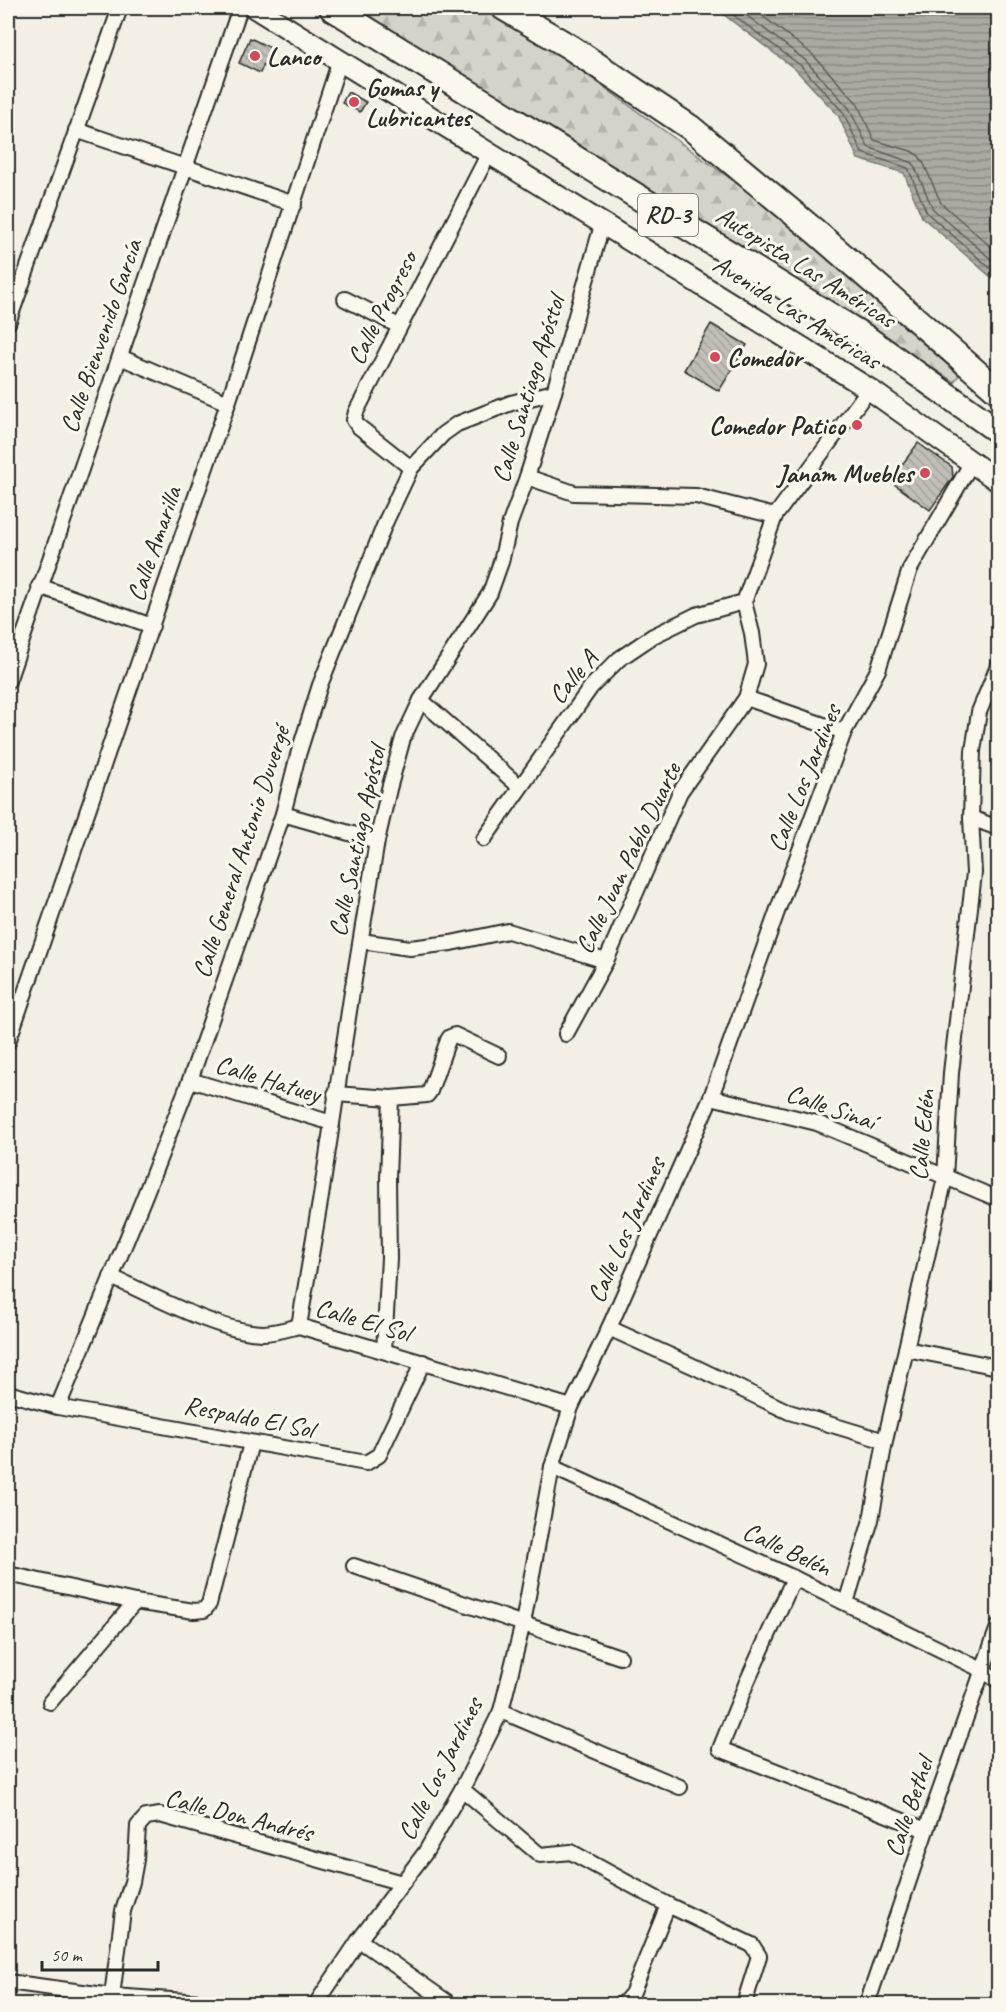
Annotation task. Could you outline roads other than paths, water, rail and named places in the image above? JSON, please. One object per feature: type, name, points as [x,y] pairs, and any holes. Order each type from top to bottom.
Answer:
[{"type":"highway","name":"Autopista Las Américas","points":[[332,8],[865,337],[999,431]]},
{"type":"highway","name":"Autopista Las Américas","points":[[504,8],[570,46],[692,128],[999,391]]},
{"type":"main road","name":"Avenida Las Américas","points":[[255,8],[869,389],[999,482]]},
{"type":"street","points":[[8,323],[120,8]]},
{"type":"street","name":"Calle Bienvenido García","points":[[8,681],[240,8]]},
{"type":"street","name":"Calle Amarilla","points":[[8,1042],[228,403],[340,60]]},
{"type":"street","points":[[76,130],[294,204]]},
{"type":"street","name":"Calle Progreso","points":[[411,468],[358,426],[354,420],[399,326],[489,153]]},
{"type":"street","name":"Calle Santiago Apóstol","points":[[299,1326],[377,841],[403,738],[421,700],[490,594],[501,562],[510,523],[554,392],[603,222]]},
{"type":"street","points":[[345,299],[399,326]]},
{"type":"street","points":[[120,357],[228,403]]},
{"type":"street","points":[[744,602],[775,516],[869,389]]},
{"type":"street","name":"Calle General Antonio Duvergé","points":[[58,1407],[154,1174],[190,1080],[283,814],[320,685],[386,521],[411,468],[443,434],[457,424],[511,403],[554,392]]},
{"type":"street","name":"Calle Los Jardines","points":[[316,2004],[359,1940],[425,1853],[462,1789],[501,1712],[523,1623],[552,1467],[572,1407],[711,1097],[844,732],[879,670],[910,569],[972,462]]},
{"type":"street","points":[[527,477],[574,494],[696,496],[775,516]]},
{"type":"street","points":[[39,586],[152,626]]},
{"type":"street","name":"Calle Juan Pablo Duarte","points":[[566,1034],[606,962],[680,792],[746,698],[756,664],[752,633],[744,602]]},
{"type":"street","name":"Calle A","points":[[484,839],[591,687],[620,660],[652,636],[696,615],[744,602]]},
{"type":"street","name":"Calle Edén","points":[[846,1603],[871,1520],[885,1441],[945,1178],[951,1073],[974,873],[971,818],[973,751],[979,712],[999,666]]},
{"type":"street","points":[[746,698],[844,732]]},
{"type":"street","points":[[421,700],[520,787]]},
{"type":"street","points":[[283,814],[377,841]]},
{"type":"street","points":[[971,818],[999,828]]},
{"type":"street","points":[[360,941],[410,948],[451,943],[508,930],[606,962]]},
{"type":"street","points":[[335,1094],[391,1098],[427,1095],[450,1036],[455,1035],[499,1056]]},
{"type":"street","name":"Calle Hatuey","points":[[190,1080],[332,1123]]},
{"type":"street","name":"Calle Sinaí","points":[[711,1097],[817,1123],[999,1199]]},
{"type":"street","points":[[384,1351],[389,1258],[388,1178],[391,1098]]},
{"type":"street","name":"Calle El Sol","points":[[111,1277],[214,1322],[263,1333],[299,1326],[572,1407]]},
{"type":"street","points":[[609,1328],[695,1366],[789,1412],[885,1441]]},
{"type":"street","points":[[906,1349],[999,1367]]},
{"type":"street","name":"Respaldo El Sol","points":[[8,1393],[58,1407],[366,1463],[379,1455],[423,1362]]},
{"type":"street","points":[[8,1574],[135,1602],[194,1611],[204,1610],[209,1604],[251,1443]]},
{"type":"street","name":"Calle Belén","points":[[552,1467],[795,1578],[984,1671],[999,1681]]},
{"type":"street","points":[[354,1566],[620,1657]]},
{"type":"street","points":[[795,1578],[746,1684],[720,1749],[926,1830]]},
{"type":"street","points":[[50,1702],[135,1602]]},
{"type":"street","name":"Calle Bethel","points":[[867,2004],[926,1830],[999,1627]]},
{"type":"street","points":[[501,1712],[680,1787]]},
{"type":"street","points":[[462,1789],[540,1856],[571,1852],[668,1905],[752,1945],[759,1956],[744,2004]]},
{"type":"street","name":"Calle Don Andrés","points":[[110,2000],[123,1911],[136,1860],[138,1826],[146,1817],[160,1815],[402,1883]]},
{"type":"street","points":[[623,2004],[632,1994],[668,1905]]},
{"type":"street","points":[[359,1940],[450,2004]]},
{"type":"street","points":[[8,1982],[110,2000],[206,2004]]},
{"type":"water","points":[[715,8],[998,8],[998,283],[922,217],[904,173],[858,159],[838,115],[795,69]]},
{"type":"place","name":"Lanco","points":[[255,56]]},
{"type":"place","name":"Gomas y Lubricantes","points":[[354,102]]},
{"type":"place","name":"Comedor","points":[[715,357]]},
{"type":"place","name":"Comedor Patico","points":[[857,425]]},
{"type":"place","name":"Janam Muebles","points":[[925,473]]}]
